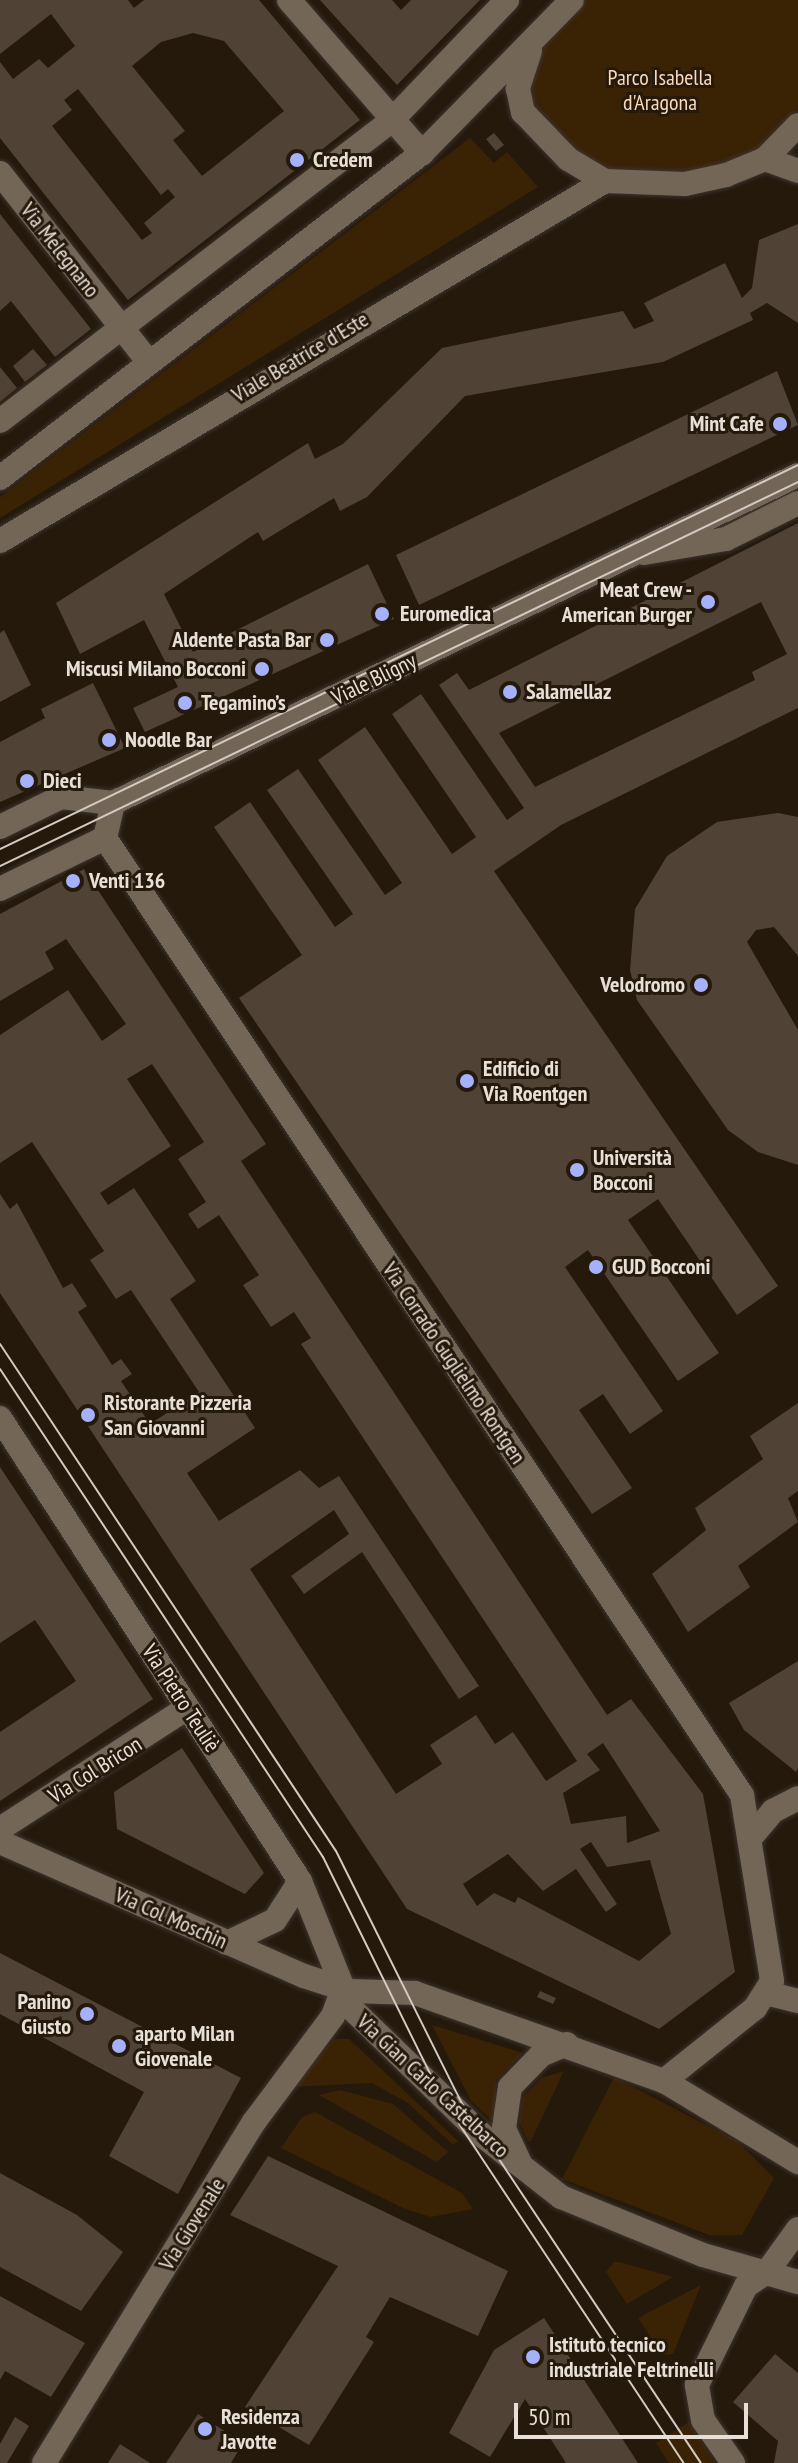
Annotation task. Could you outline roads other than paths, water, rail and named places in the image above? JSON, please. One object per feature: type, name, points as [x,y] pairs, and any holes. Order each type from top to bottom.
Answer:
[{"type":"street","points":[[289,0],[422,153]]},
{"type":"street","points":[[0,421],[393,119],[507,0]]},
{"type":"street","points":[[0,478],[422,153],[572,0]]},
{"type":"street","points":[[533,41],[518,89],[523,112],[568,159],[605,181],[685,184],[765,159],[798,125]]},
{"type":"street","points":[[765,159],[798,171]]},
{"type":"street","name":"Via Melegnano","points":[[0,173],[121,327]]},
{"type":"street","name":"Viale Beatrice d'Este","points":[[0,541],[605,181]]},
{"type":"street","points":[[121,327],[148,361]]},
{"type":"street","name":"Viale Bligny","points":[[113,803],[798,475]]},
{"type":"street","name":"Viale Bligny","points":[[634,555],[726,539],[798,503]]},
{"type":"street","points":[[0,827],[61,797],[113,803],[105,838],[0,889]]},
{"type":"street","name":"Via Corrado Guglielmo Rontgen","points":[[105,838],[742,1795],[764,1904],[772,1981],[766,1993]]},
{"type":"street","name":"Via Pietro Teuliè","points":[[0,1418],[300,1881],[343,1989]]},
{"type":"street","name":"Via Col Bricon","points":[[0,1829],[187,1708]]},
{"type":"street","points":[[752,1836],[773,1811],[798,1798]]},
{"type":"street","name":"Via Col Moschin","points":[[0,1842],[227,1943],[343,1989]]},
{"type":"street","points":[[227,1943],[275,1920],[300,1881]]},
{"type":"street","name":"Via Gian Carlo Castelbarco","points":[[343,1989],[415,1993],[567,2044],[664,2081],[798,2162]]},
{"type":"street","name":"Via Gian Carlo Castelbarco","points":[[343,1989],[379,2037],[523,2170],[603,2218],[798,2282]]},
{"type":"street","name":"Via Giovenale","points":[[44,2463],[254,2122],[333,2016],[343,1989]]},
{"type":"street","points":[[664,2081],[766,1993],[798,2001]]},
{"type":"street","points":[[523,2170],[504,2128],[510,2087],[541,2055],[567,2044]]},
{"type":"street","points":[[733,2463],[703,2420],[697,2385],[746,2286],[767,2272],[798,2229]]},
{"type":"tram line","points":[[0,849],[798,465]]},
{"type":"tram line","points":[[0,866],[798,482]]},
{"type":"tram line","points":[[0,1344],[336,1851],[461,2102],[701,2463]]},
{"type":"tram line","points":[[0,1369],[323,1857],[442,2098],[684,2463]]},
{"type":"place","name":"Credem","points":[[297,160]]},
{"type":"place","name":"Mint Cafe","points":[[780,424]]},
{"type":"place","name":"Meat Crew - American Burger","points":[[708,602]]},
{"type":"place","name":"Euromedica","points":[[382,614]]},
{"type":"place","name":"Aldente Pasta Bar","points":[[327,640]]},
{"type":"place","name":"Miscusi Milano Bocconi","points":[[262,669]]},
{"type":"place","name":"Salamellaz","points":[[510,692]]},
{"type":"place","name":"Tegamino’s","points":[[185,703]]},
{"type":"place","name":"Noodle Bar","points":[[109,740]]},
{"type":"place","name":"Dieci","points":[[27,781]]},
{"type":"place","name":"Venti 136","points":[[73,881]]},
{"type":"place","name":"Velodromo","points":[[701,985]]},
{"type":"place","name":"Edificio di Via Roentgen","points":[[467,1081]]},
{"type":"place","name":"Università Bocconi","points":[[577,1170]]},
{"type":"place","name":"GUD Bocconi","points":[[596,1267]]},
{"type":"place","name":"Ristorante Pizzeria San Giovanni","points":[[88,1415]]},
{"type":"place","name":"Panino Giusto","points":[[87,2014]]},
{"type":"place","name":"aparto Milan Giovenale","points":[[119,2046]]},
{"type":"place","name":"Istituto tecnico industriale Feltrinelli","points":[[533,2357]]},
{"type":"place","name":"Residenza Javotte","points":[[205,2429]]},
{"type":"park label","name":"Parco Isabella d'Aragona","points":[[660,90]]}]
